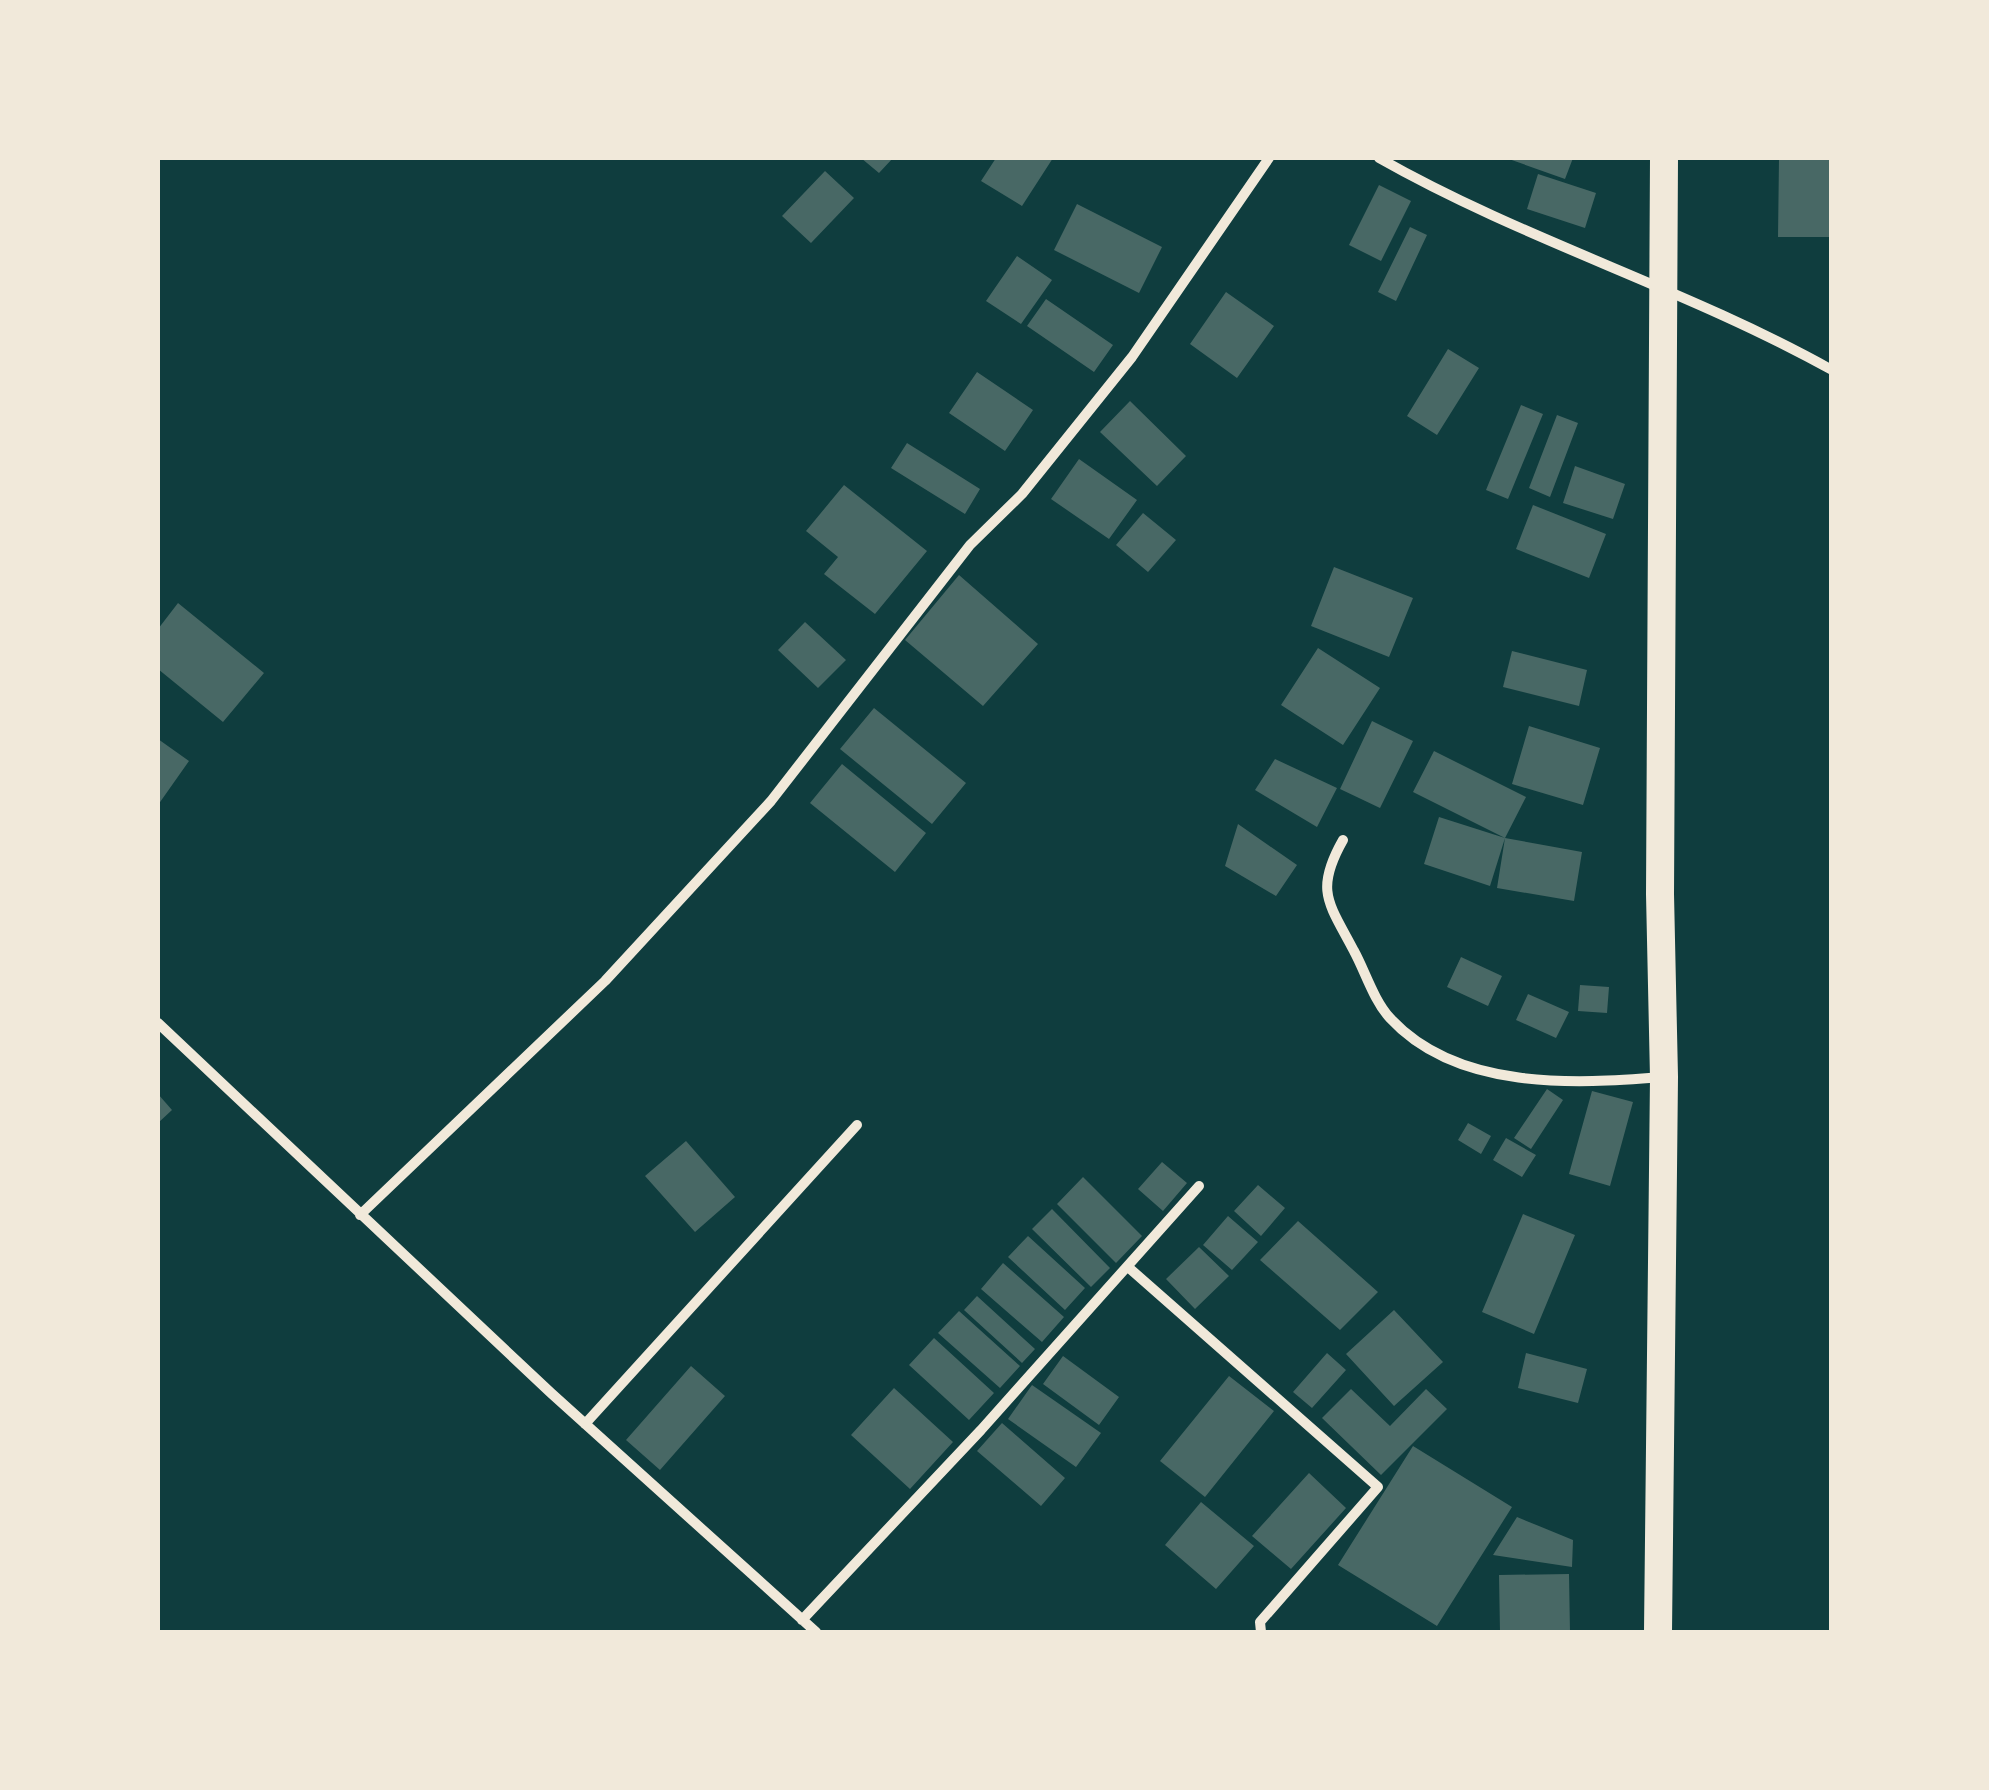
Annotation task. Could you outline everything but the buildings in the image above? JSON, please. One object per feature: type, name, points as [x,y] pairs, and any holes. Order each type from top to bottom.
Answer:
[{"type":"highway","points":[[1658,1632],[1664,1077],[1660,894],[1664,158]]},
{"type":"street","points":[[360,1215],[605,981],[771,801],[970,545],[1022,494],[1132,358],[1269,158]]},
{"type":"street","points":[[1379,158],[1536,237],[1664,285],[1832,370]]},
{"type":"street","points":[[1343,840],[1328,866],[1324,894],[1389,1017],[1438,1053],[1523,1081],[1571,1085],[1664,1077]]},
{"type":"street","points":[[158,1023],[584,1424],[816,1632]]},
{"type":"street","points":[[584,1424],[857,1125]]},
{"type":"street","points":[[802,1620],[1199,1186]]},
{"type":"street","points":[[1128,1267],[1378,1488],[1260,1622],[1261,1632]]}]
